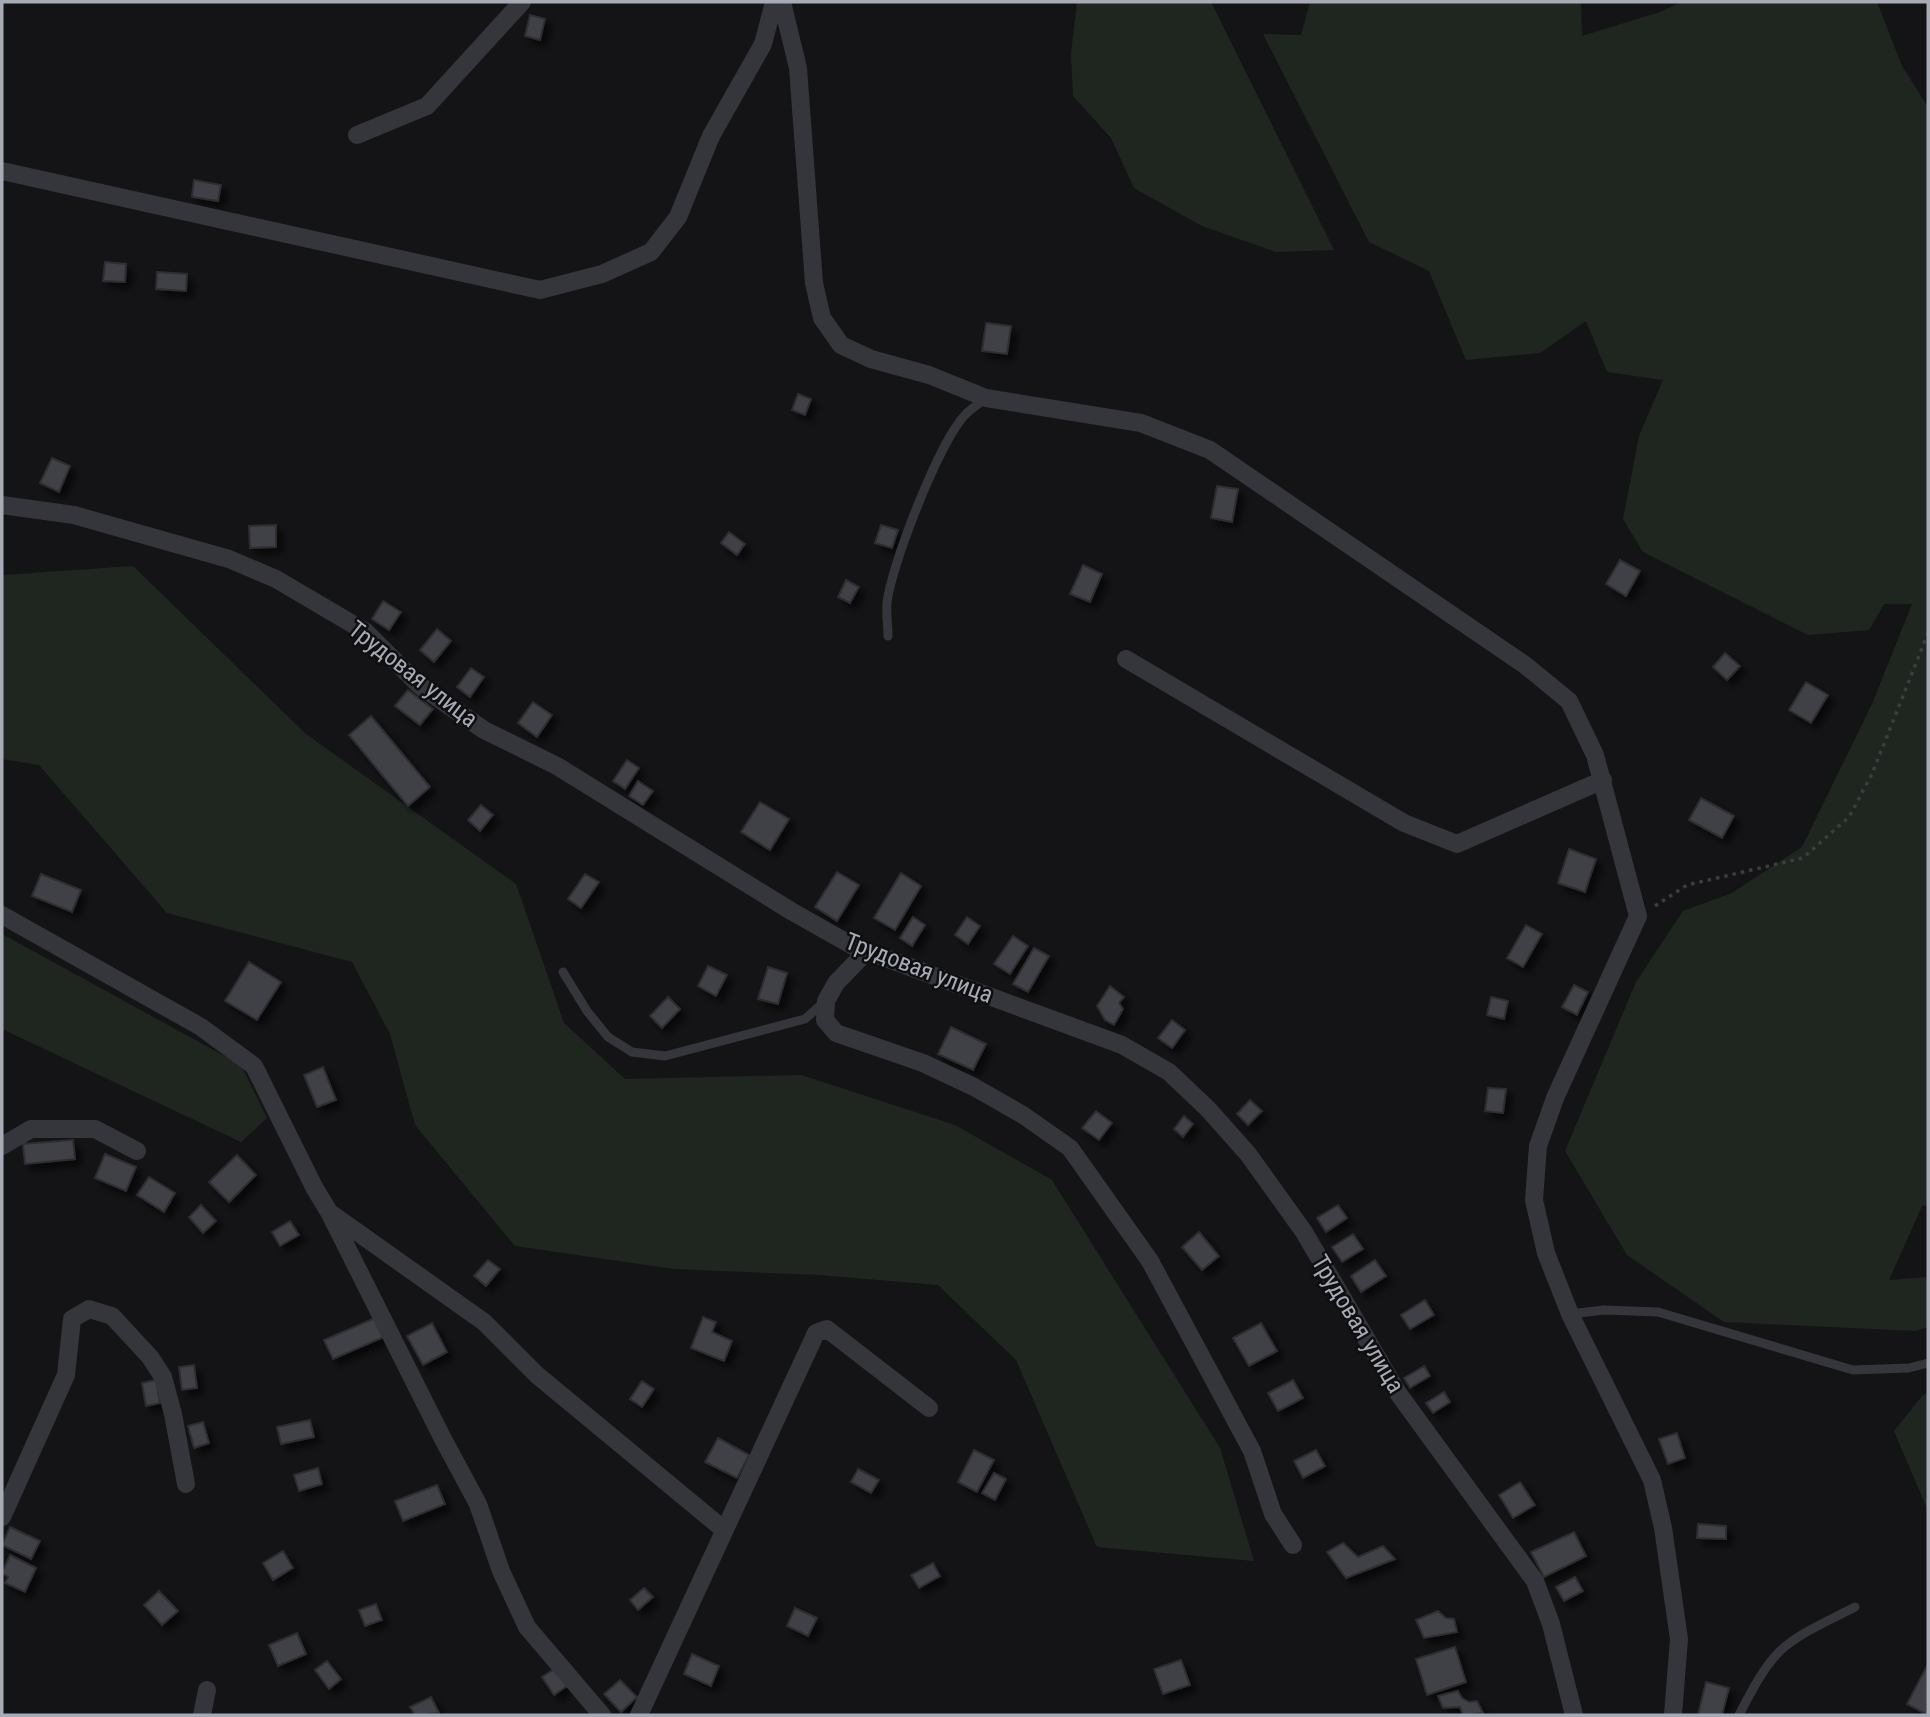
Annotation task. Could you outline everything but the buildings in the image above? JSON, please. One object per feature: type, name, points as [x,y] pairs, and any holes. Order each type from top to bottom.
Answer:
[{"type":"street","points":[[357,135],[427,106],[522,2]]},
{"type":"street","points":[[2,171],[540,290],[602,274],[651,252],[678,217],[711,136],[763,44],[774,2]]},
{"type":"street","points":[[782,2],[799,68],[814,283],[822,318],[841,345],[871,359],[929,375],[986,398],[1141,423],[1210,450],[1525,665],[1569,701],[1595,755],[1638,916],[1555,1098],[1538,1146],[1534,1200],[1546,1253],[1570,1314],[1651,1480],[1663,1528],[1679,1639],[1673,1715]]},
{"type":"street","name":"Трудовая улица","points":[[2,505],[74,515],[229,559],[276,579],[366,632],[419,685],[484,730],[557,766],[791,911],[853,946],[1122,1045],[1169,1072],[1208,1109],[1248,1154],[1304,1232],[1398,1393],[1535,1581],[1551,1624],[1574,1715]]},
{"type":"street","points":[[1126,659],[1404,823],[1457,844],[1603,780]]},
{"type":"street","points":[[2,915],[201,1027],[254,1066],[478,1504],[501,1571],[527,1627],[602,1715]]},
{"type":"street","points":[[867,951],[836,983],[826,1001],[825,1020],[836,1033],[923,1063],[974,1087],[1023,1115],[1070,1148],[1150,1261],[1252,1451],[1273,1514],[1293,1545]]},
{"type":"street","points":[[2,1146],[31,1129],[95,1129],[137,1151]]},
{"type":"street","points":[[329,1212],[484,1322],[537,1375],[723,1529]]},
{"type":"street","points":[[2,1517],[66,1375],[72,1319],[89,1309],[112,1316],[150,1357],[163,1377],[186,1485]]},
{"type":"street","points":[[639,1715],[816,1333],[827,1329],[929,1408]]},
{"type":"street","points":[[202,1715],[207,1690]]},
{"type":"lane","points":[[888,636],[887,604],[895,567],[927,488],[945,445],[964,415],[986,398]]},
{"type":"lane","points":[[563,972],[587,1011],[608,1037],[632,1052],[665,1056],[805,1019],[826,1001]]},
{"type":"lane","points":[[1570,1314],[1604,1310],[1658,1312],[1853,1370],[1909,1368],[1928,1363]]},
{"type":"lane","points":[[1738,1715],[1753,1688],[1781,1651],[1855,1607]]},
{"type":"path","points":[[1638,916],[1687,885],[1803,858],[1849,817],[1872,774],[1928,633]]},
{"type":"shaded area","points":[[1077,2],[1211,2],[1334,250],[1276,252],[1202,226],[1134,188],[1111,138],[1073,96],[1071,53]]},
{"type":"shaded area","points":[[1310,2],[1581,2],[1582,36],[1660,12],[1681,2],[1877,2],[1902,66],[1928,107],[1928,1205],[1922,1206],[1889,1280],[1928,1277],[1928,1327],[1915,1331],[1724,1322],[1627,1255],[1565,1151],[1636,982],[1683,911],[1732,893],[1802,847],[1872,704],[1912,604],[1884,604],[1869,630],[1808,635],[1643,552],[1623,519],[1639,436],[1663,380],[1607,372],[1586,321],[1540,353],[1466,360],[1429,271],[1369,242],[1263,34],[1301,35]]},
{"type":"shaded area","points":[[133,566],[306,734],[516,884],[564,1023],[625,1079],[801,1075],[955,1125],[1052,1180],[1220,1448],[1254,1561],[1097,1547],[1016,1360],[938,1285],[819,1275],[674,1269],[515,1246],[415,1125],[390,1034],[352,962],[167,913],[39,765],[2,759],[2,575]]},
{"type":"shaded area","points":[[2,934],[241,1065],[267,1118],[241,1142],[2,1029]]},
{"type":"shaded area","points":[[1928,1393],[1928,1511],[1894,1431],[1922,1396]]}]
